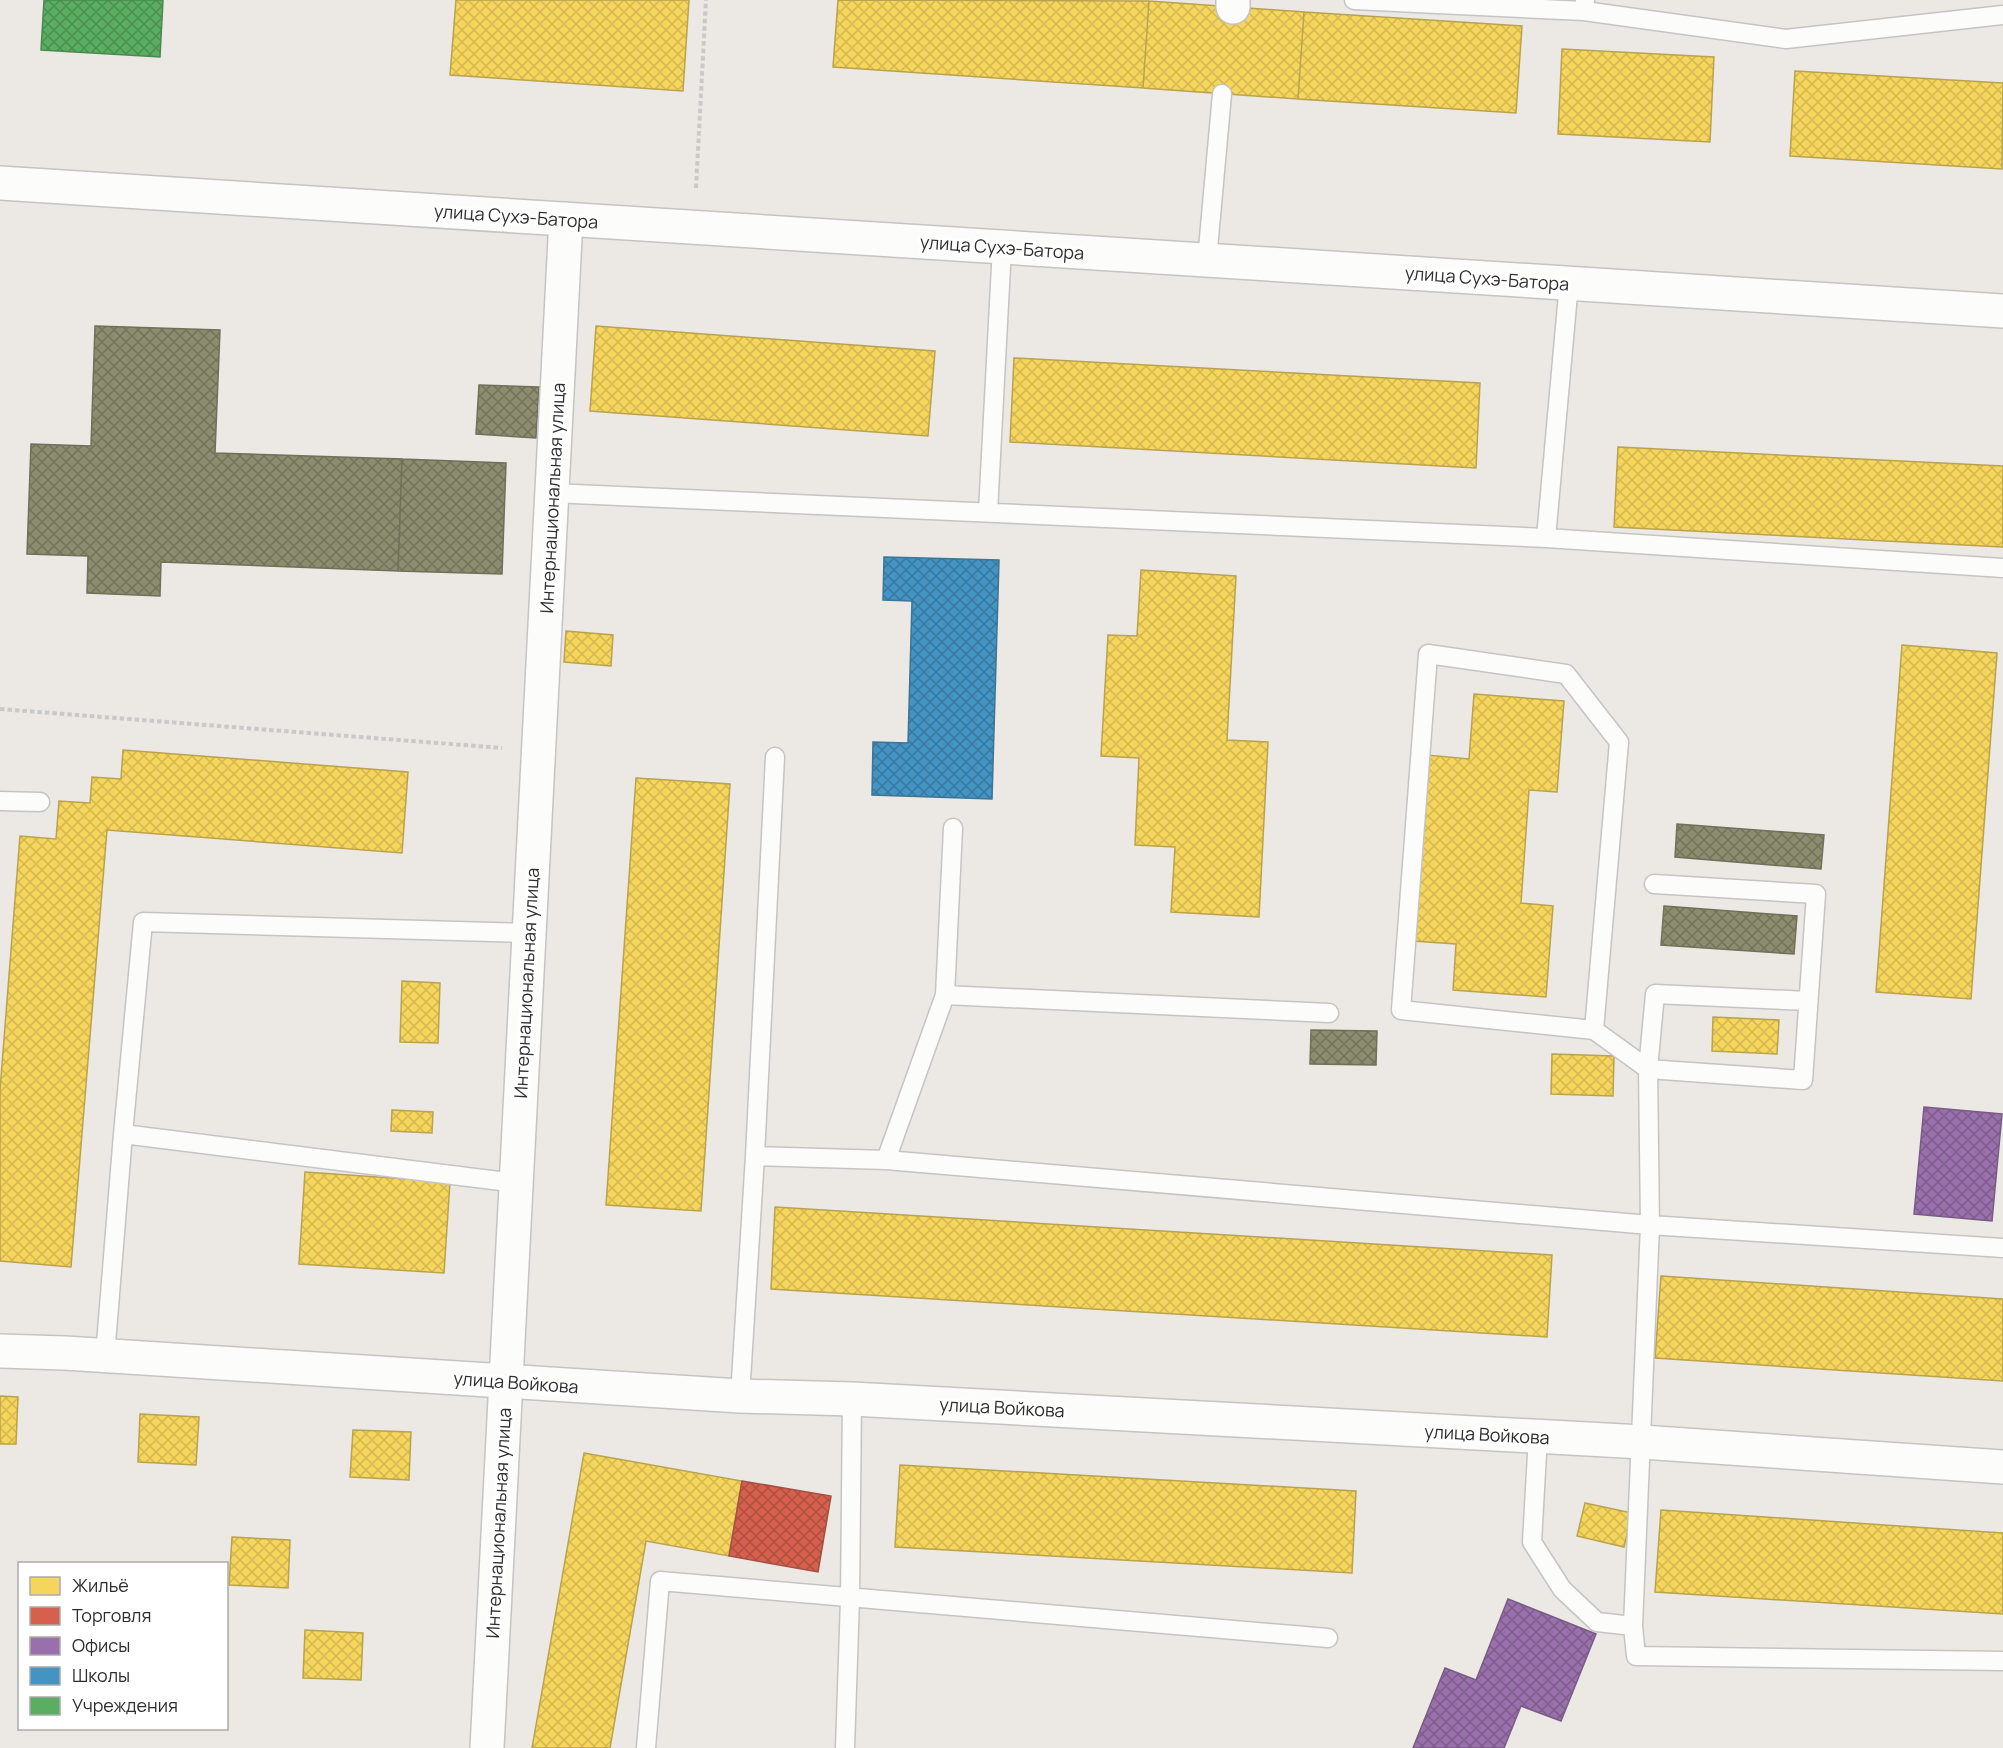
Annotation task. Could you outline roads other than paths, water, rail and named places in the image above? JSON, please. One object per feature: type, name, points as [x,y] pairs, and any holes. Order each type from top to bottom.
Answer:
[{"type":"street","name":"улица Сухэ-Батора","points":[[0,183],[2003,311]]},
{"type":"street","name":"Интернациональная улица","points":[[487,1748],[566,219]]},
{"type":"street","name":"улица Войкова","points":[[0,1352],[105,1356],[740,1396],[852,1399],[1538,1436],[2003,1467]]},
{"type":"lane","points":[[1354,0],[1585,6],[1786,39],[2003,15]]},
{"type":"lane","points":[[1207,260],[1222,94]]},
{"type":"lane","points":[[988,512],[1002,247]]},
{"type":"lane","points":[[1546,538],[1569,283]]},
{"type":"lane","points":[[552,493],[1546,538],[2003,568]]},
{"type":"lane","points":[[1594,1030],[1619,742],[1566,674],[1428,654],[1401,1010],[1594,1030],[1648,1069],[1803,1080],[1816,894],[1654,884]]},
{"type":"lane","points":[[740,1396],[755,1156],[775,757]]},
{"type":"lane","points":[[0,801],[40,802]]},
{"type":"lane","points":[[886,1160],[945,995],[952,828]]},
{"type":"lane","points":[[105,1356],[143,922],[529,933]]},
{"type":"lane","points":[[1808,1001],[1655,994],[1648,1069],[1650,1226],[1634,1626],[1636,1656],[2003,1661]]},
{"type":"lane","points":[[945,995],[1329,1013]]},
{"type":"lane","points":[[123,1134],[516,1183]]},
{"type":"lane","points":[[755,1156],[886,1160],[1650,1226],[2003,1248]]},
{"type":"lane","points":[[845,1748],[850,1599],[852,1399]]},
{"type":"lane","points":[[1538,1436],[1532,1542],[1562,1589],[1597,1622],[1634,1626]]},
{"type":"lane","points":[[646,1748],[660,1581],[1328,1638]]}]
